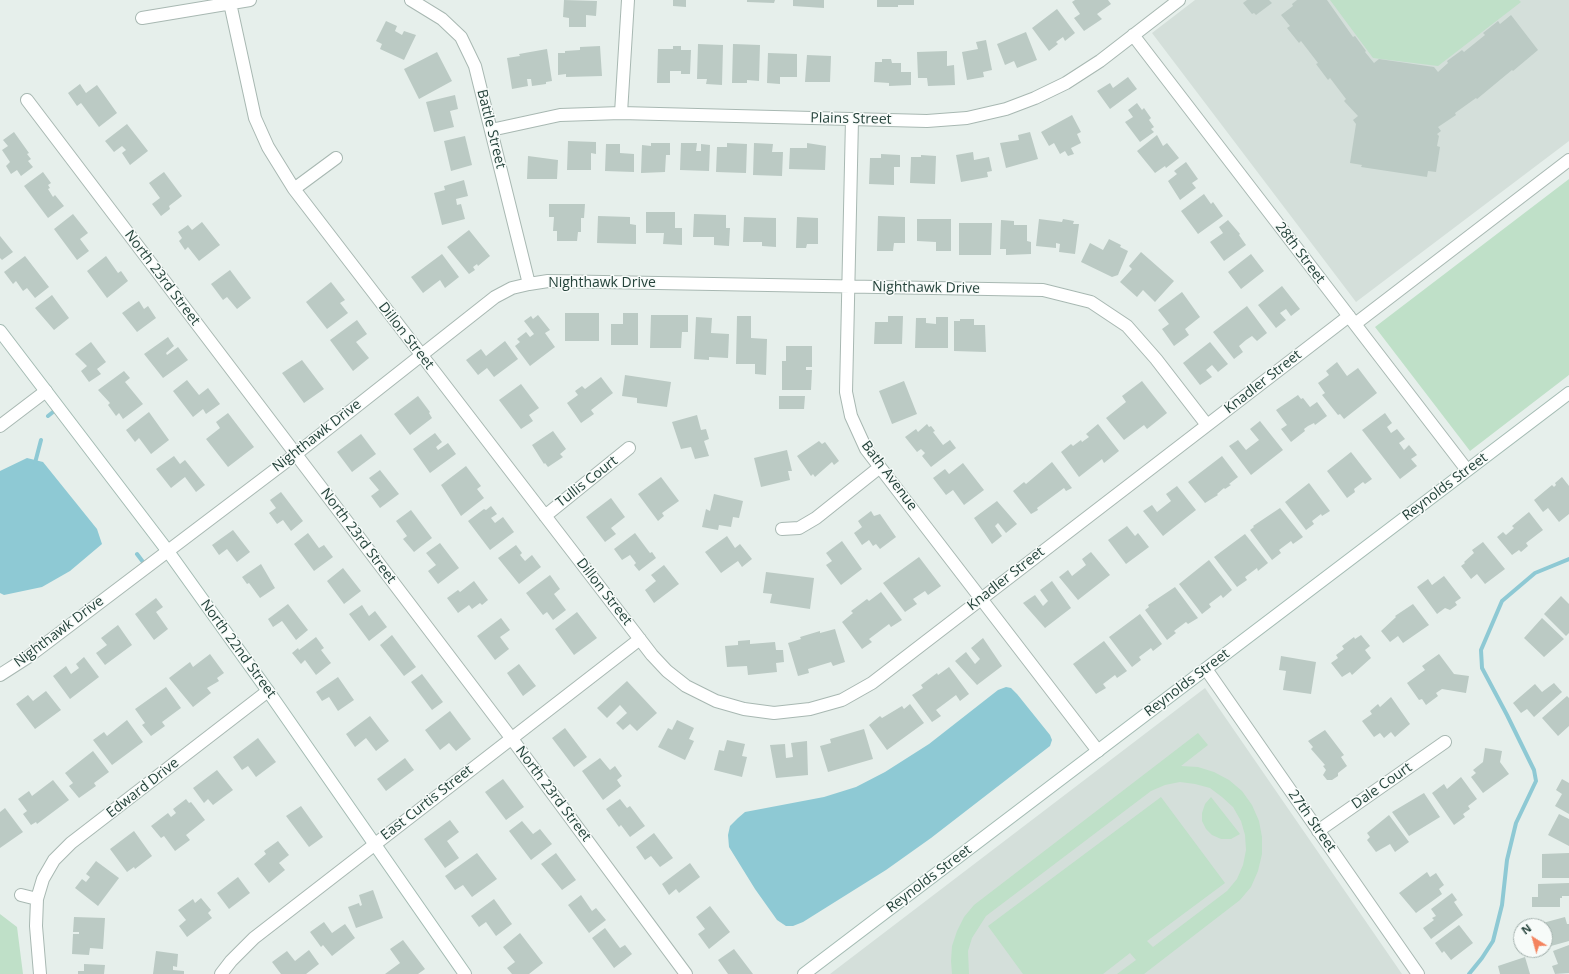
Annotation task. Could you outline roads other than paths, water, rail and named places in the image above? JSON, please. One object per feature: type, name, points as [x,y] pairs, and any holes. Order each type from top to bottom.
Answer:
[{"type":"street","points":[[142,18],[250,0]]},
{"type":"street","name":"Battle Street","points":[[411,0],[442,19],[461,38],[475,66],[529,284]]},
{"type":"street","points":[[622,114],[628,0]]},
{"type":"street","name":"Plains Street","points":[[491,130],[560,114],[927,121],[967,118],[1006,109],[1035,98],[1066,83],[1100,61],[1179,0]]},
{"type":"street","name":"Dillon Street","points":[[230,3],[255,118],[268,147],[294,189],[640,639]]},
{"type":"street","name":"28th Street","points":[[1133,35],[1467,470]]},
{"type":"street","name":"North 23rd Street","points":[[27,100],[512,738],[686,974]]},
{"type":"street","name":"Bath Avenue","points":[[852,119],[847,287],[846,392],[851,416],[859,436],[880,467],[1098,751]]},
{"type":"street","points":[[294,189],[336,158]]},
{"type":"street","name":"Knadler Street","points":[[640,639],[667,671],[686,686],[716,700],[744,709],[774,713],[810,709],[842,700],[872,683],[1207,425],[1569,160]]},
{"type":"street","name":"Nighthawk Drive","points":[[0,675],[28,657],[167,550],[296,454],[495,297],[512,288],[529,284],[548,281],[1043,290],[1091,302],[1127,326],[1156,359],[1207,425]]},
{"type":"street","name":"North 22nd Street","points":[[0,331],[167,550],[268,691],[465,974]]},
{"type":"street","points":[[0,426],[46,391]]},
{"type":"street","name":"Reynolds Street","points":[[804,974],[1569,393]]},
{"type":"street","name":"Tullis Court","points":[[545,516],[630,448]]},
{"type":"street","points":[[782,529],[799,528],[816,518],[880,467]]},
{"type":"street","name":"East Curtis Street","points":[[221,974],[231,961],[254,938],[640,639]]},
{"type":"street","name":"27th Street","points":[[1206,669],[1418,974]]},
{"type":"street","name":"Edward Drive","points":[[40,974],[36,926],[37,899],[43,879],[54,860],[71,843],[268,691]]},
{"type":"street","name":"Dale Court","points":[[1318,831],[1445,742]]},
{"type":"street","points":[[21,895],[37,899]]},
{"type":"water","points":[[27,458],[43,462],[97,529],[102,544],[70,571],[42,587],[4,595],[0,593],[0,471]]},
{"type":"water","points":[[1006,687],[1011,688],[1017,694],[1050,735],[1052,740],[1050,746],[931,838],[886,870],[803,922],[793,926],[786,926],[777,920],[755,889],[729,847],[728,835],[730,826],[745,812],[824,797],[856,787],[885,772],[929,744],[998,690]]},
{"type":"waterway","points":[[48,416],[58,408]]},
{"type":"waterway","points":[[35,463],[41,440]]},
{"type":"waterway","points":[[137,554],[146,566]]},
{"type":"waterway","points":[[1469,974],[1493,941],[1502,905],[1507,860],[1516,823],[1536,781],[1534,770],[1482,668],[1481,650],[1502,601],[1535,573],[1569,559]]}]
